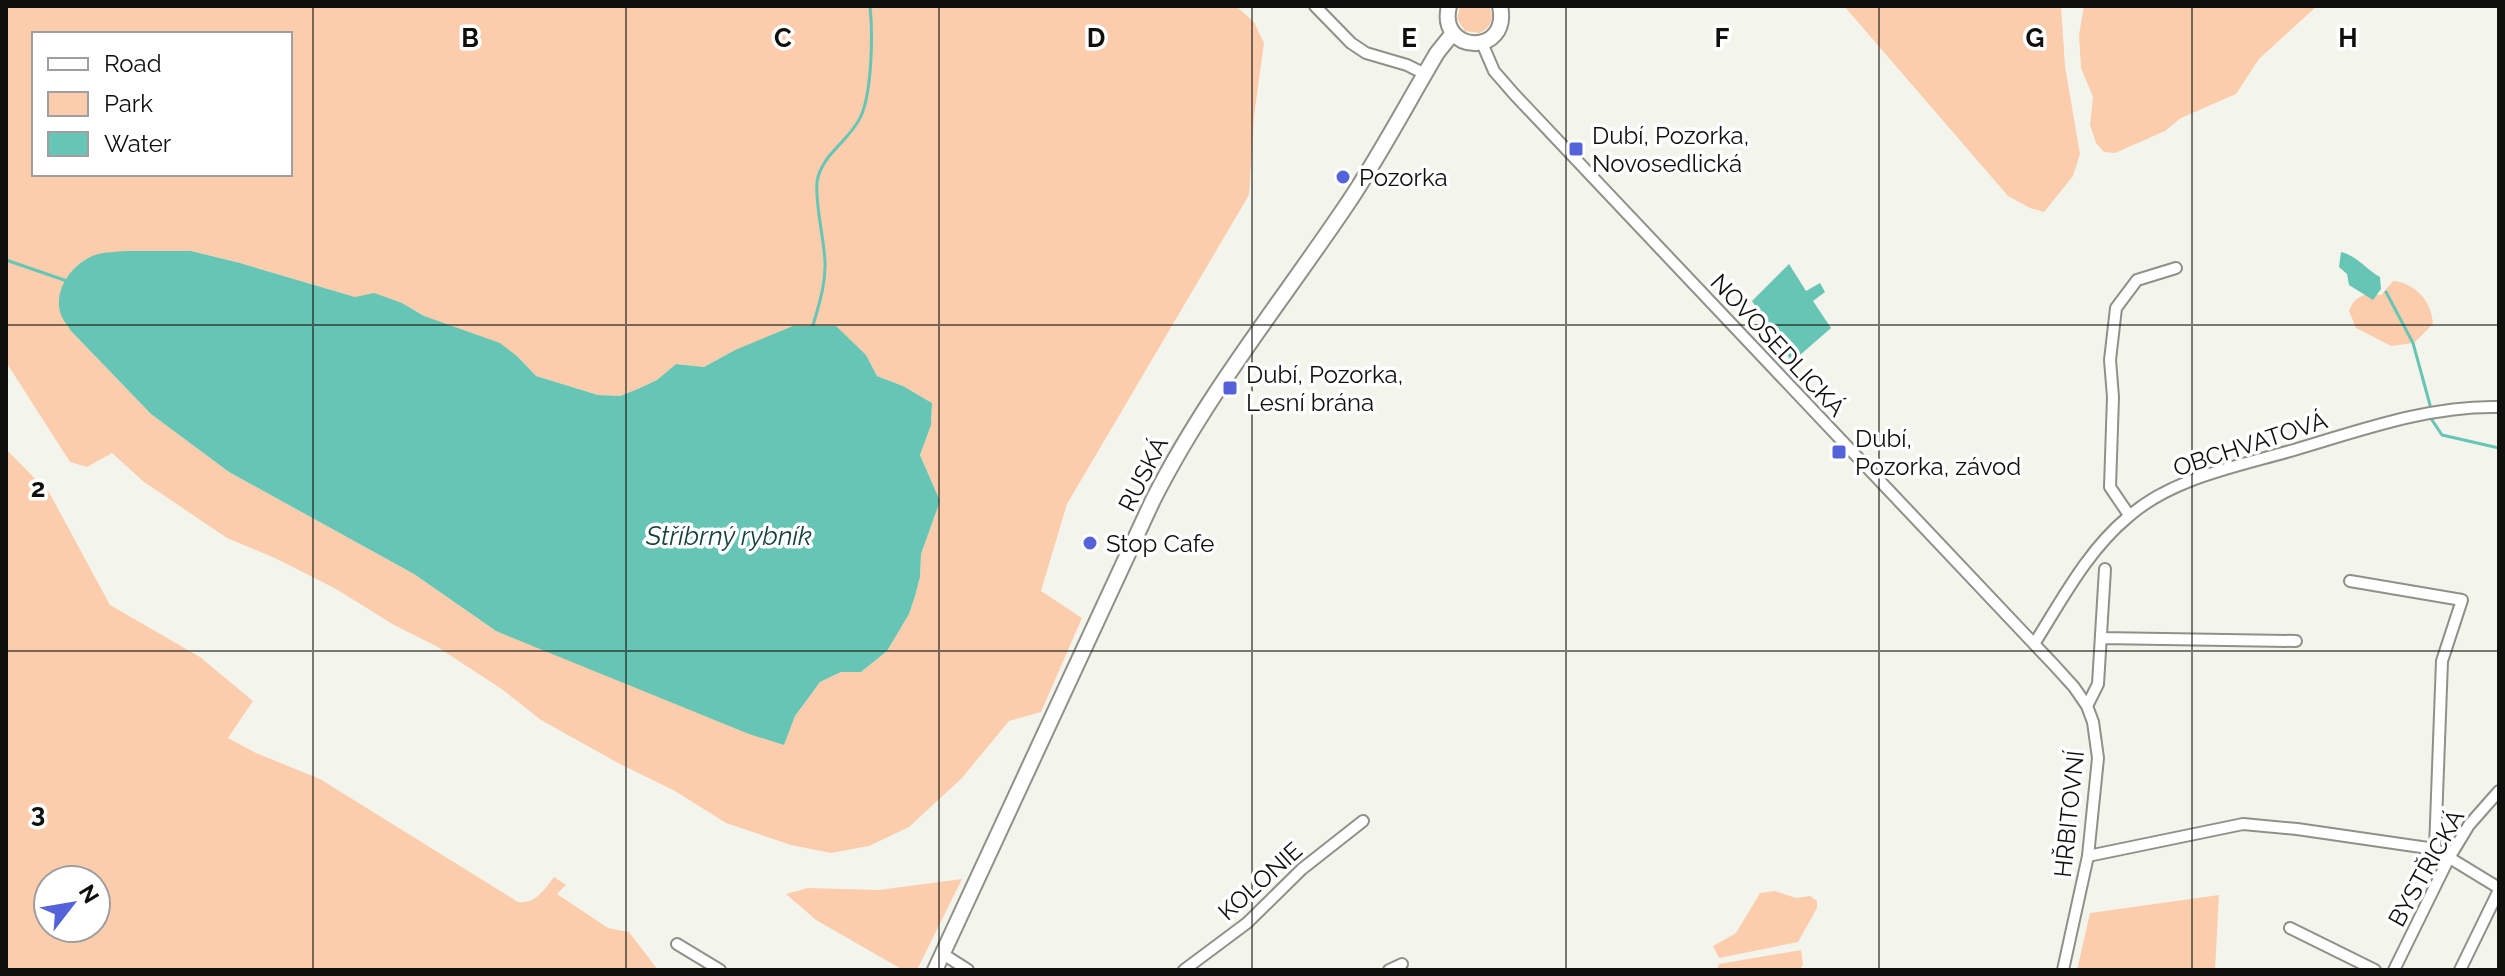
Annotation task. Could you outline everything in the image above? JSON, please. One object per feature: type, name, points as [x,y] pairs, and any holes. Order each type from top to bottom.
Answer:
[{"type":"main road","points":[[1449,6],[1447,18],[1453,33],[1466,42],[1482,43],[1500,28],[1500,6]]},
{"type":"main road","name":"RUSKÁ","points":[[935,970],[1169,468],[1216,391],[1350,200],[1444,42],[1453,33]]},
{"type":"street","points":[[1315,6],[1351,43],[1366,53],[1407,65],[1425,74]]},
{"type":"street","name":"NOVOSEDLICKÁ","points":[[1482,43],[1497,75],[1543,127],[2034,644],[2074,687],[2087,706]]},
{"type":"street","points":[[2129,515],[2110,487],[2113,397],[2110,360],[2116,308],[2137,280],[2176,268]]},
{"type":"street","name":"OBCHVATOVÁ","points":[[2034,644],[2103,540],[2129,515],[2153,499],[2209,475],[2368,429],[2411,418],[2483,406],[2499,407]]},
{"type":"street","points":[[2087,706],[2098,684],[2105,569]]},
{"type":"street","points":[[2350,581],[2462,600],[2442,661],[2435,849]]},
{"type":"street","points":[[2101,638],[2296,641]]},
{"type":"street","name":"HŘBITOVNÍ","points":[[2063,970],[2088,856],[2098,758],[2093,722],[2087,706]]},
{"type":"street","name":"BYSTŘICKÁ","points":[[2394,970],[2449,858],[2469,825],[2499,791]]},
{"type":"street","name":"KOLONIE","points":[[1184,970],[1247,923],[1302,869],[1363,821]]},
{"type":"street","points":[[2088,856],[2243,824],[2435,849],[2499,889],[2460,970]]},
{"type":"street","points":[[2290,928],[2375,970]]},
{"type":"street","points":[[677,944],[720,970]]},
{"type":"street","points":[[943,954],[968,970]]},
{"type":"street","points":[[1389,970],[1402,964]]},
{"type":"green space","points":[[6,6],[1236,6],[1254,22],[1264,43],[1254,116],[1249,195],[1067,504],[1041,591],[1082,618],[1041,712],[1009,721],[962,778],[909,827],[869,846],[831,853],[791,845],[726,823],[675,791],[541,720],[503,690],[436,646],[394,625],[336,589],[227,538],[144,482],[112,453],[87,467],[70,462],[6,362]],"holes":[[[125,251],[191,251],[355,297],[402,303],[424,316],[518,357],[536,376],[598,395],[620,396],[657,380],[676,364],[704,367],[735,350],[866,355],[877,376],[903,386],[932,403],[931,425],[920,455],[940,501],[921,554],[920,577],[909,614],[887,651],[861,672],[841,672],[820,682],[795,716],[784,745],[496,631],[414,574],[229,472],[151,414],[71,331],[97,255]]]},
{"type":"green space","points":[[1460,6],[1489,6],[1492,18],[1487,28],[1480,33],[1465,31],[1457,19]]},
{"type":"green space","points":[[1844,6],[2061,6],[2065,66],[2080,154],[2073,176],[2044,212],[2008,196]]},
{"type":"green space","points":[[2084,6],[2317,6],[2259,59],[2236,94],[2181,118],[2165,131],[2115,153],[2104,152],[2096,143],[2090,125],[2093,97],[2081,68],[2079,35]]},
{"type":"green space","points":[[2393,281],[2416,290],[2430,308],[2433,324],[2414,343],[2391,346],[2356,328],[2349,311],[2357,299],[2370,294],[2381,295]]},
{"type":"green space","points":[[6,449],[50,494],[110,605],[200,657],[253,701],[228,738],[320,779],[518,902],[535,898],[554,877],[566,885],[557,894],[608,928],[629,932],[658,970],[6,970]]},
{"type":"green space","points":[[962,879],[917,970],[903,970],[816,920],[786,894],[808,888],[879,890]]},
{"type":"green space","points":[[1775,891],[1796,898],[1810,896],[1817,901],[1817,908],[1798,942],[1719,958],[1713,946],[1736,933],[1760,893]]},
{"type":"green space","points":[[2219,895],[2215,970],[2077,970],[2090,913]]},
{"type":"green space","points":[[1801,950],[1803,965],[1799,970],[1717,970],[1719,964]]},
{"type":"water","name":"Stříbrný rybník","points":[[191,251],[355,297],[374,293],[402,303],[424,316],[500,343],[536,376],[598,395],[620,396],[657,380],[676,364],[704,367],[735,350],[793,326],[836,326],[866,355],[877,376],[903,386],[932,403],[931,425],[920,455],[940,501],[921,554],[920,577],[909,614],[887,651],[861,672],[841,672],[820,682],[795,716],[784,745],[749,734],[496,631],[414,574],[229,472],[151,414],[71,331],[59,305],[62,286],[81,263],[98,254]]},
{"type":"water","points":[[2341,252],[2380,277],[2381,289],[2373,300],[2349,285],[2347,274],[2339,267]]},
{"type":"water","points":[[1789,264],[1806,291],[1820,283],[1825,292],[1813,301],[1831,328],[1792,362],[1752,301]]},
{"type":"waterway","points":[[812,329],[825,271],[817,182],[824,163],[856,125],[865,105],[871,62],[870,6]]},
{"type":"waterway","points":[[6,260],[67,281]]},
{"type":"waterway","points":[[2386,292],[2413,343],[2430,405]]},
{"type":"waterway","points":[[2432,420],[2442,435],[2499,448]]},
{"type":"place","name":"Dubí, Pozorka, Novosedlická","points":[[1576,149]]},
{"type":"place","name":"Pozorka","points":[[1343,177]]},
{"type":"place","name":"Dubí, Pozorka, Lesní brána","points":[[1230,388]]},
{"type":"place","name":"Dubí, Pozorka, závod","points":[[1839,452]]},
{"type":"place","name":"Stop Cafe","points":[[1090,543]]}]
